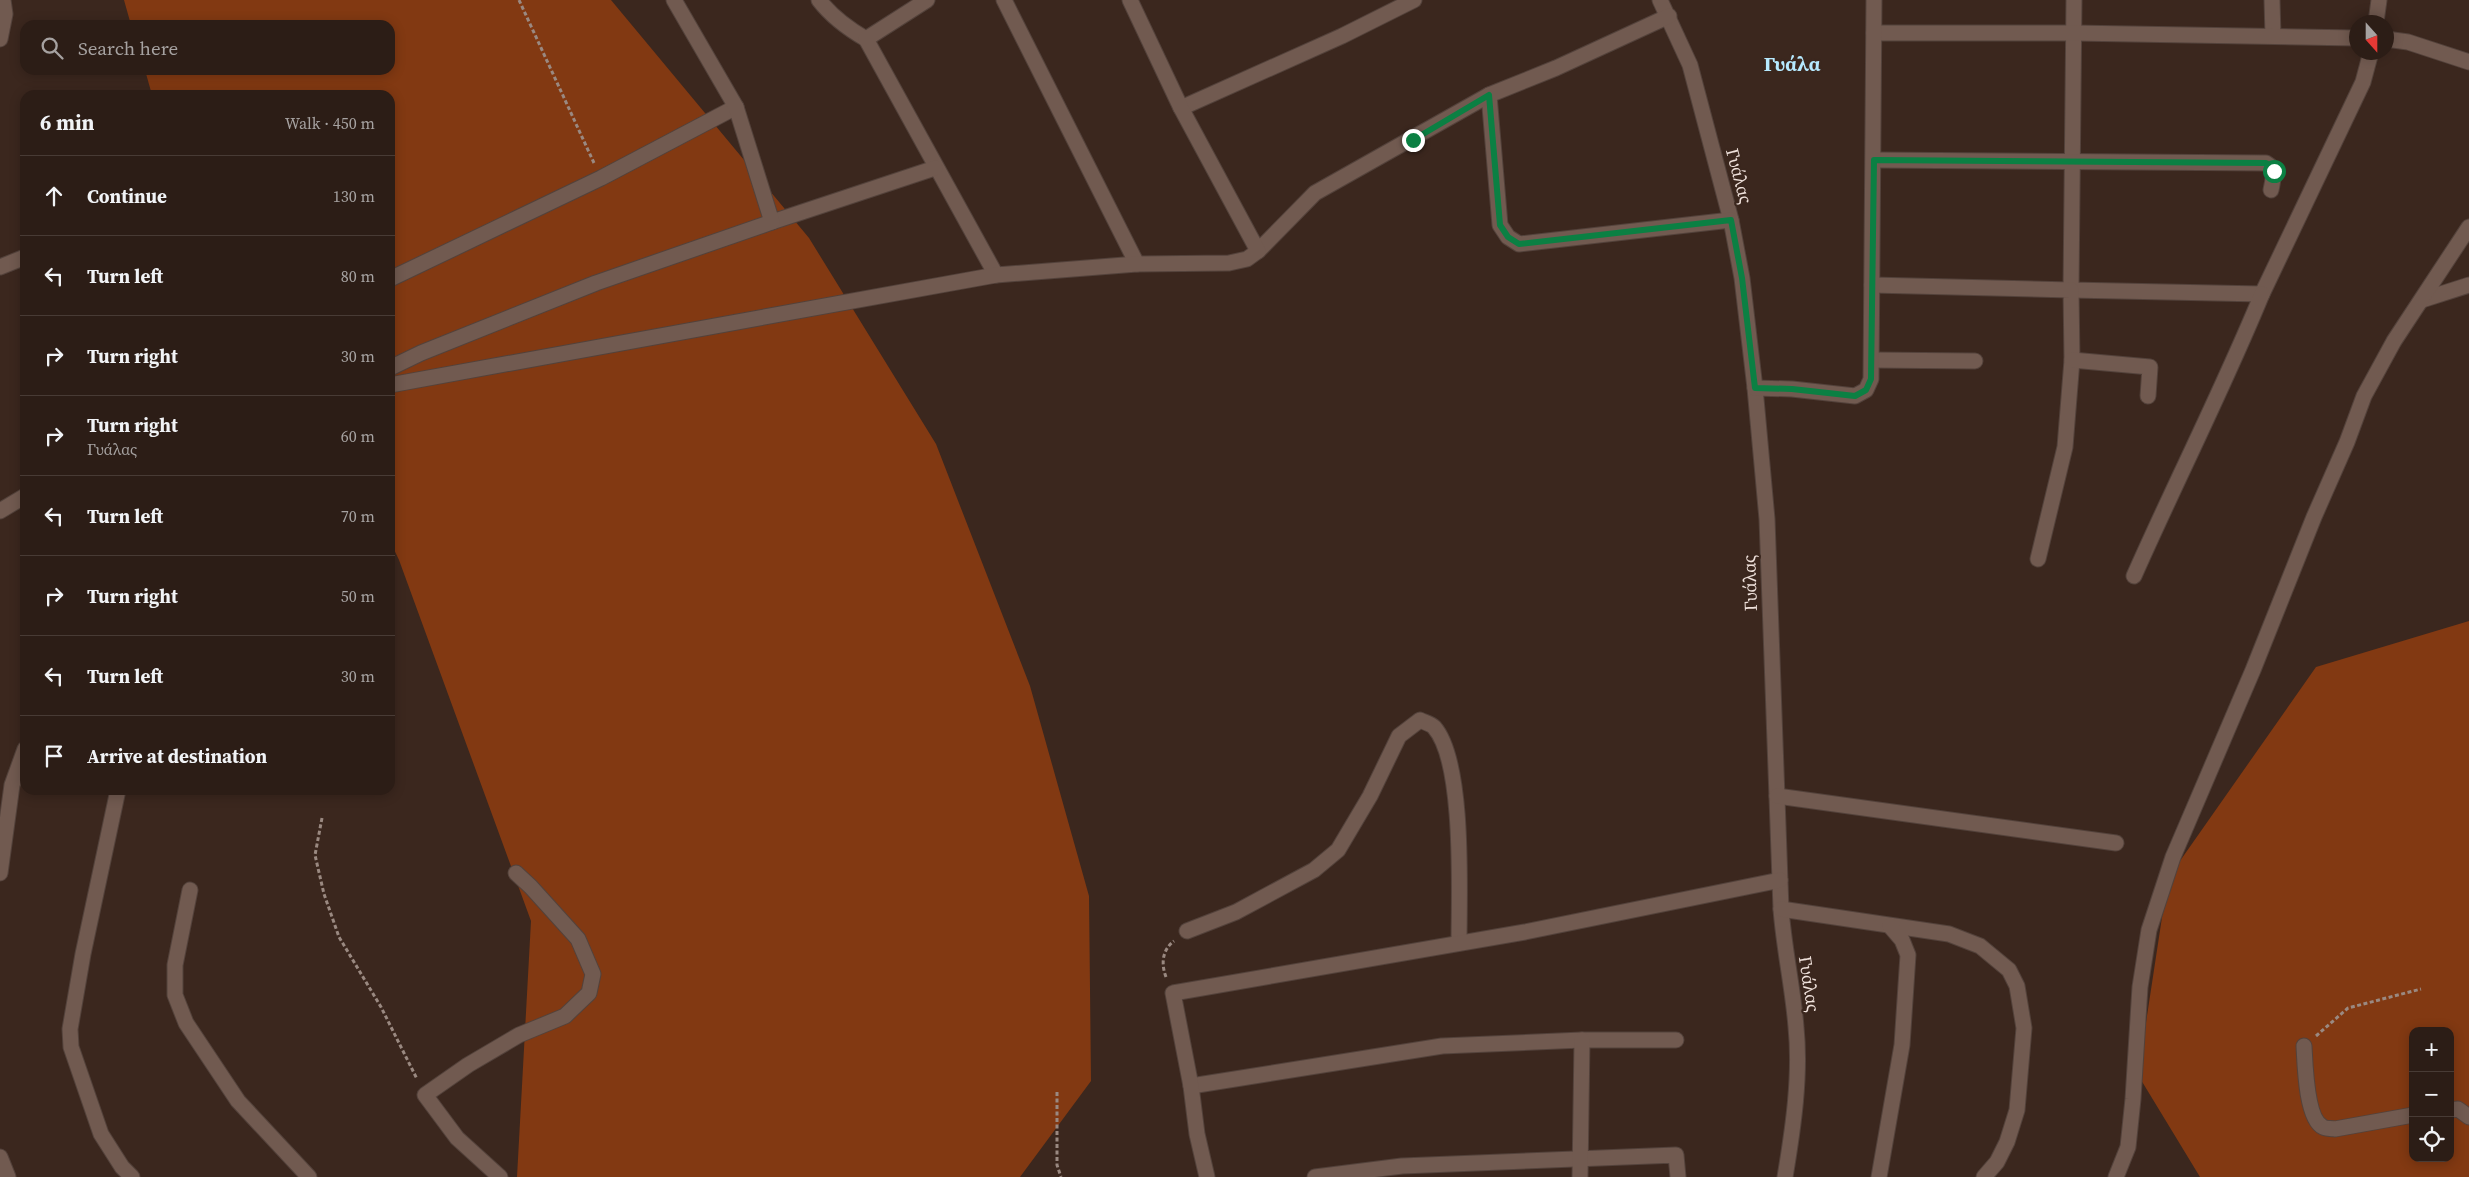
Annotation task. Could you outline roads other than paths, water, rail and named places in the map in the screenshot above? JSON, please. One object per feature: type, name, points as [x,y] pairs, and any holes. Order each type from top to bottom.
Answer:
[{"type":"street","points":[[0,39],[5,14],[3,0]]},
{"type":"street","points":[[674,0],[736,107],[772,222]]},
{"type":"street","points":[[819,0],[827,11],[845,27],[866,39],[996,275]]},
{"type":"street","points":[[866,39],[927,0]]},
{"type":"street","points":[[1004,0],[1137,264]]},
{"type":"street","points":[[1130,0],[1181,108],[1258,250]]},
{"type":"street","points":[[1181,108],[1342,36],[1414,0]]},
{"type":"street","name":"Γυάλας","points":[[1660,0],[1690,65],[1731,220],[1742,278],[1755,388],[1767,518],[1784,950],[1796,1029],[1797,1063],[1786,1177]]},
{"type":"street","points":[[1755,388],[1792,389],[1855,396],[1866,390],[1871,379],[1874,0]]},
{"type":"street","points":[[2038,559],[2064,447],[2072,360],[2074,0]]},
{"type":"street","points":[[2272,0],[2273,36]]},
{"type":"street","points":[[2377,15],[2379,0]]},
{"type":"street","points":[[395,384],[996,275],[1137,264],[1229,263],[1247,260],[1315,193],[1489,95],[1556,68],[1669,16]]},
{"type":"street","points":[[1874,34],[2074,33],[2349,38]]},
{"type":"street","points":[[2394,40],[2408,42],[2469,62]]},
{"type":"street","points":[[2134,576],[2181,471],[2234,362],[2262,294],[2363,82],[2369,60]]},
{"type":"street","points":[[1489,95],[1500,225],[1508,237],[1519,244],[1731,220]]},
{"type":"street","points":[[395,277],[601,178],[736,107]]},
{"type":"street","points":[[1874,160],[2266,163],[2274,171],[2271,190]]},
{"type":"street","points":[[395,366],[420,353],[596,283],[936,168]]},
{"type":"street","points":[[2116,1177],[2128,1147],[2134,1099],[2140,987],[2149,930],[2172,857],[2254,670],[2364,396],[2394,340],[2469,227]]},
{"type":"street","points":[[0,267],[20,259]]},
{"type":"street","points":[[1872,285],[2262,294]]},
{"type":"street","points":[[2422,300],[2469,285]]},
{"type":"street","points":[[1872,360],[1975,361]]},
{"type":"street","points":[[2072,360],[2150,367],[2148,396]]},
{"type":"street","points":[[0,511],[20,499]]},
{"type":"street","points":[[1187,931],[1245,907],[1314,870],[1338,850],[1370,796],[1399,736],[1420,720],[1433,726],[1443,742],[1455,782],[1459,856],[1459,943]]},
{"type":"street","points":[[0,872],[12,784],[20,762]]},
{"type":"street","points":[[117,795],[83,954],[70,1029],[72,1047],[101,1134],[122,1167],[132,1177]]},
{"type":"street","points":[[1777,796],[2116,843]]},
{"type":"street","points":[[500,1177],[457,1138],[425,1095],[468,1065],[519,1034],[565,1016],[589,993],[593,974],[578,939],[516,873]]},
{"type":"street","points":[[1207,1177],[1197,1134],[1191,1086],[1173,993],[1526,932],[1780,880]]},
{"type":"street","points":[[190,890],[174,965],[175,994],[186,1022],[238,1101],[309,1177]]},
{"type":"street","points":[[1782,909],[1949,934],[1980,946],[2009,970],[2017,986],[2024,1028],[2017,1110],[2007,1142],[1997,1162],[1984,1177]]},
{"type":"street","points":[[1879,1177],[1902,1045],[1908,955],[1902,940],[1890,926]]},
{"type":"street","points":[[1191,1086],[1442,1046],[1582,1040],[1676,1040]]},
{"type":"street","points":[[1580,1177],[1582,1040]]},
{"type":"street","points":[[2304,1046],[2310,1103],[2315,1120],[2322,1127],[2335,1129],[2409,1117]]},
{"type":"street","points":[[2454,1110],[2458,1109],[2469,1117]]},
{"type":"street","points":[[1315,1177],[1402,1166],[1676,1155],[1678,1177]]},
{"type":"street","points":[[0,1157],[8,1177]]},
{"type":"district","name":"Γυάλα","points":[[1792,64]]}]
